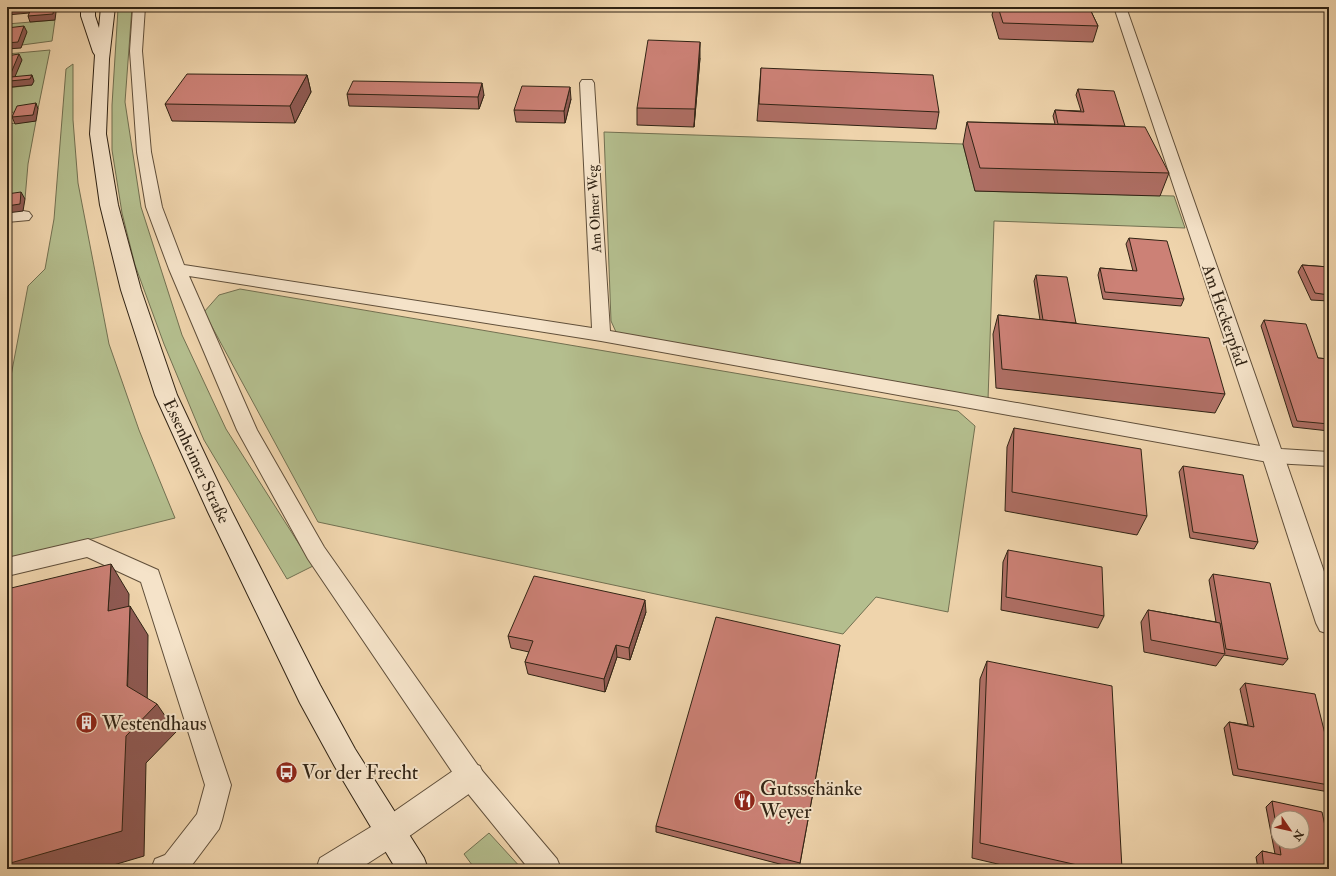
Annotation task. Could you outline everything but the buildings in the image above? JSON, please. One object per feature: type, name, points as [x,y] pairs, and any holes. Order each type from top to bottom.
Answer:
[{"type":"main road","name":"Essenheimer Straße","points":[[88,7],[88,16],[102,58]]},
{"type":"main road","name":"Essenheimer Straße","points":[[108,7],[102,58],[98,134],[108,205],[131,290],[166,394],[220,512],[310,694],[342,751],[413,869]]},
{"type":"main road","name":"Am Heckerpfad","points":[[1273,456],[1329,623]]},
{"type":"main road","points":[[330,869],[390,832],[470,776]]},
{"type":"lane","points":[[140,7],[136,51],[144,152],[154,207],[176,269],[247,430],[316,553],[470,776],[548,869]]},
{"type":"lane","name":"Am Heckerpfad","points":[[1120,7],[1273,456]]},
{"type":"lane","name":"Am Olmer Weg","points":[[587,83],[601,335]]},
{"type":"lane","points":[[176,269],[601,335],[1273,456],[1329,459]]},
{"type":"lane","points":[[7,566],[88,548],[150,576],[218,785],[209,820],[174,866],[165,869]]},
{"type":"green space","points":[[132,7],[125,102],[141,207],[182,335],[226,429],[313,566],[287,579],[204,440],[164,344],[135,265],[122,213],[112,150],[112,105],[118,9]]},
{"type":"green space","points":[[55,20],[52,41],[22,45],[7,34],[7,24]]},
{"type":"green space","points":[[50,50],[38,109],[7,113],[7,88],[32,85],[14,83],[7,62],[7,54]]},
{"type":"green space","points":[[73,64],[73,120],[78,183],[109,344],[139,430],[175,518],[7,560],[7,397],[28,286],[45,269],[54,219],[66,69]]},
{"type":"green space","points":[[36,121],[28,164],[25,199],[7,201],[7,124]]},
{"type":"green space","points":[[604,132],[963,144],[975,191],[1174,196],[1185,228],[994,221],[988,400],[624,339],[616,332],[611,321]]},
{"type":"green space","points":[[240,289],[958,411],[975,426],[948,612],[876,597],[843,634],[318,522],[204,312],[219,295]]},
{"type":"green space","points":[[489,833],[522,869],[475,869],[464,854]]},
{"type":"place","name":"Westendhaus","points":[[87,723]]},
{"type":"place","name":"Vor der Frecht","points":[[286,772]]},
{"type":"place","name":"Gutsschänke Weyer","points":[[744,800]]}]
